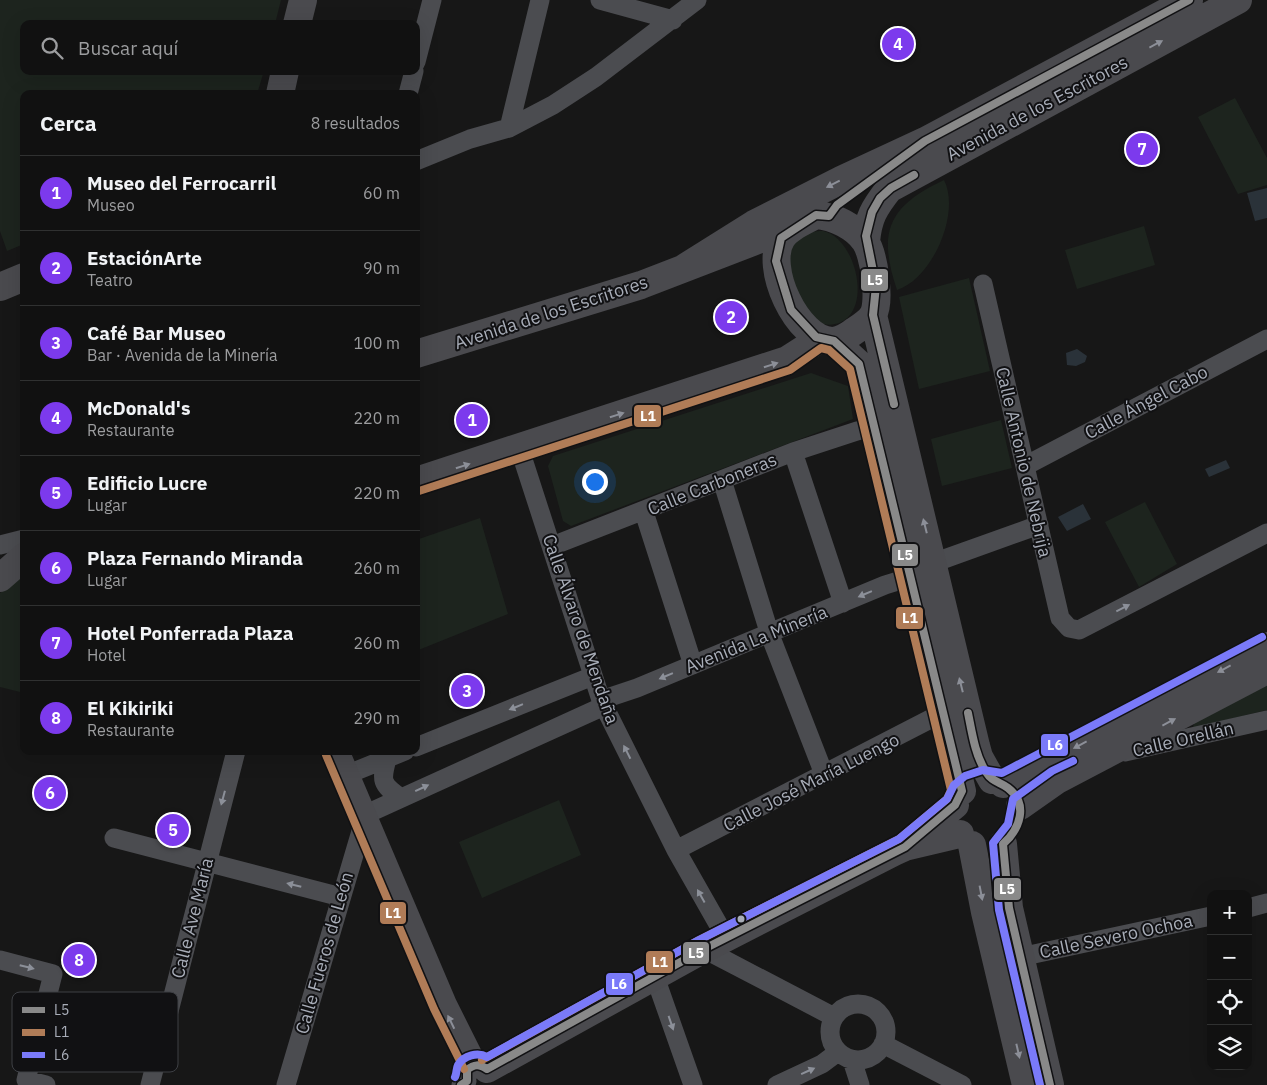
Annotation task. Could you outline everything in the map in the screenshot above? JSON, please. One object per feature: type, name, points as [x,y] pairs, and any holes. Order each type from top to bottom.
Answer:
[{"type":"main road","points":[[298,20],[304,0]]},
{"type":"main road","name":"Avenida de los Escritores","points":[[684,268],[754,224],[841,180],[925,141],[1189,0]]},
{"type":"main road","name":"Avenida de los Escritores","points":[[866,242],[868,222],[877,204],[889,189],[1238,0]]},
{"type":"main road","name":"Avenida de los Escritores","points":[[829,216],[837,205],[925,141]]},
{"type":"main road","points":[[905,847],[966,840],[990,848],[1004,844],[1018,828],[1020,806],[1014,793],[998,782],[979,757],[873,315],[877,302],[875,276],[866,242],[856,232],[829,216],[816,215],[790,230],[781,238],[776,262],[791,310],[825,339],[859,364],[944,712],[958,798],[955,825],[966,840],[1026,1085]]},
{"type":"main road","name":"Avenida de los Escritores","points":[[420,353],[595,300],[763,238],[781,238]]},
{"type":"main road","points":[[0,286],[20,278]]},
{"type":"main road","points":[[420,480],[787,360],[812,344],[825,339],[848,335],[873,315]]},
{"type":"main road","points":[[0,578],[20,560]]},
{"type":"main road","points":[[340,763],[474,1078],[655,976],[905,847],[978,782],[998,782],[1267,646]]},
{"type":"main road","points":[[1020,806],[1057,780],[1267,670]]},
{"type":"main road","points":[[1004,844],[1009,908],[1050,1085]]},
{"type":"street","points":[[420,46],[432,0]]},
{"type":"street","points":[[509,128],[540,0]]},
{"type":"street","points":[[600,0],[651,7],[673,20]]},
{"type":"street","points":[[420,159],[470,140],[509,128],[553,105],[596,77],[697,0]]},
{"type":"street","points":[[642,43],[651,7]]},
{"type":"street","points":[[409,90],[413,75]]},
{"type":"street","name":"Calle Antonio de Nebrija","points":[[982,284],[1060,618],[1069,628],[1079,630],[1267,533]]},
{"type":"street","name":"Calle Ángel Cabo","points":[[1025,466],[1267,339]]},
{"type":"street","name":"Calle Carboneras","points":[[552,546],[644,512],[794,452],[857,430],[874,427]]},
{"type":"street","name":"Calle Álvaro de Mendaña","points":[[519,447],[603,703],[676,850],[715,944]]},
{"type":"street","points":[[794,452],[844,603]]},
{"type":"street","points":[[722,480],[770,635],[824,774]]},
{"type":"street","points":[[644,512],[692,666]]},
{"type":"street","points":[[933,563],[1039,526]]},
{"type":"street","points":[[0,545],[20,540]]},
{"type":"street","name":"Avenida La Minería","points":[[363,818],[401,798],[637,688],[911,577]]},
{"type":"street","points":[[420,745],[593,676]]},
{"type":"street","points":[[549,694],[560,696],[566,705],[566,713],[557,726]]},
{"type":"street","name":"Calle José María Luengo","points":[[676,850],[944,712]]},
{"type":"street","name":"Calle Orellán","points":[[1100,758],[1267,720]]},
{"type":"street","name":"Calle Ave María","points":[[173,992],[235,755]]},
{"type":"street","points":[[340,763],[387,759],[396,755]]},
{"type":"street","points":[[387,759],[382,777],[386,788],[401,798]]},
{"type":"street","name":"Calle Fueros de León","points":[[286,1085],[363,818]]},
{"type":"street","points":[[114,838],[341,897]]},
{"type":"street","points":[[1252,907],[1267,903]]},
{"type":"street","name":"Calle Severo Ochoa","points":[[1020,957],[1207,917]]},
{"type":"street","points":[[715,944],[834,1017]]},
{"type":"street","points":[[0,960],[53,974],[48,992]]},
{"type":"street","points":[[655,976],[693,1085]]},
{"type":"street","points":[[777,1085],[822,1064],[845,1056],[859,1060],[873,1055],[883,1044],[885,1036],[883,1020],[871,1007],[863,1004],[846,1006],[834,1017],[830,1036],[845,1056],[860,1085]]},
{"type":"street","points":[[883,1044],[962,1085]]},
{"type":"street","points":[[28,1072],[26,1080],[46,1085]]},
{"type":"street","name":"Calle Ave María","points":[[150,1085],[153,1072]]},
{"type":"shaded area","points":[[0,0],[281,0],[276,20],[20,20],[20,75],[263,75],[258,90],[20,90],[20,246],[7,251],[0,231]]},
{"type":"shaded area","points":[[1235,98],[1267,158],[1267,185],[1238,194],[1198,117]]},
{"type":"shaded area","points":[[944,180],[948,194],[949,210],[940,243],[922,273],[910,283],[897,290],[888,252],[892,223],[911,200]]},
{"type":"shaded area","points":[[1267,188],[1267,218],[1255,221],[1247,193]]},
{"type":"shaded area","points":[[1144,226],[1155,265],[1077,289],[1065,250]]},
{"type":"shaded area","points":[[823,231],[833,235],[842,244],[854,267],[857,281],[855,306],[849,316],[840,323],[829,325],[813,320],[803,308],[795,288],[790,265],[793,245],[799,238],[809,233]]},
{"type":"shaded area","points":[[969,278],[990,371],[919,389],[899,297]]},
{"type":"shaded area","points":[[1077,349],[1087,356],[1085,362],[1076,366],[1067,365],[1066,353]]},
{"type":"shaded area","points":[[811,373],[848,386],[853,419],[571,526],[563,521],[548,466],[553,456]]},
{"type":"shaded area","points":[[1001,420],[1012,468],[942,486],[931,439]]},
{"type":"shaded area","points":[[1226,460],[1230,468],[1209,477],[1205,469]]},
{"type":"shaded area","points":[[1145,502],[1177,564],[1139,587],[1105,522]]},
{"type":"shaded area","points":[[1083,504],[1091,519],[1067,531],[1058,517]]},
{"type":"shaded area","points":[[480,518],[508,614],[420,649],[420,539]]},
{"type":"shaded area","points":[[20,576],[20,692],[0,687],[0,593]]},
{"type":"shaded area","points":[[1267,685],[1267,710],[1193,728],[1194,723]]},
{"type":"shaded area","points":[[559,800],[581,855],[482,898],[459,842]]},
{"type":"transit line","name":"L5","points":[[461,1085],[467,1081],[467,1070],[472,1067],[481,1066],[487,1069],[704,949],[905,847],[955,805],[962,791],[859,364],[834,341],[816,337],[791,310],[776,261],[781,238],[816,215],[829,216],[837,205],[925,141],[1189,0]]},
{"type":"transit line","name":"L5","points":[[894,404],[873,315],[876,286],[866,236],[872,212],[880,198],[891,188],[914,175]]},
{"type":"transit line","name":"L1","points":[[420,491],[790,370],[821,348],[829,350],[850,369],[951,790],[947,799],[899,839],[699,940],[482,1060]]},
{"type":"transit line","name":"L6","points":[[455,1077],[458,1065],[467,1057],[471,1055],[487,1057],[699,940],[899,839],[947,799],[954,785],[965,776],[983,770],[1002,773],[1262,637]]},
{"type":"transit line","name":"L5","points":[[968,713],[974,744],[982,765],[993,780],[1015,794],[1020,809],[1018,824],[1003,844],[1009,908],[1050,1085]]},
{"type":"transit line","name":"L1","points":[[326,755],[434,1009],[464,1069]]},
{"type":"transit line","name":"L6","points":[[1040,1085],[999,910],[993,843],[1008,824],[1013,799],[1052,771],[1073,761]]},
{"type":"place","name":"McDonald's","points":[[898,44]]},
{"type":"place","name":"Hotel Ponferrada Plaza","points":[[1142,149]]},
{"type":"place","name":"EstaciónArte","points":[[731,317]]},
{"type":"place","name":"Museo del Ferrocarril","points":[[472,420]]},
{"type":"place","name":"Café Bar Museo","points":[[467,691]]},
{"type":"place","name":"Plaza Fernando Miranda","points":[[50,793]]},
{"type":"place","name":"Edificio Lucre","points":[[173,830]]},
{"type":"place","name":"El Kikiriki","points":[[79,960]]}]
